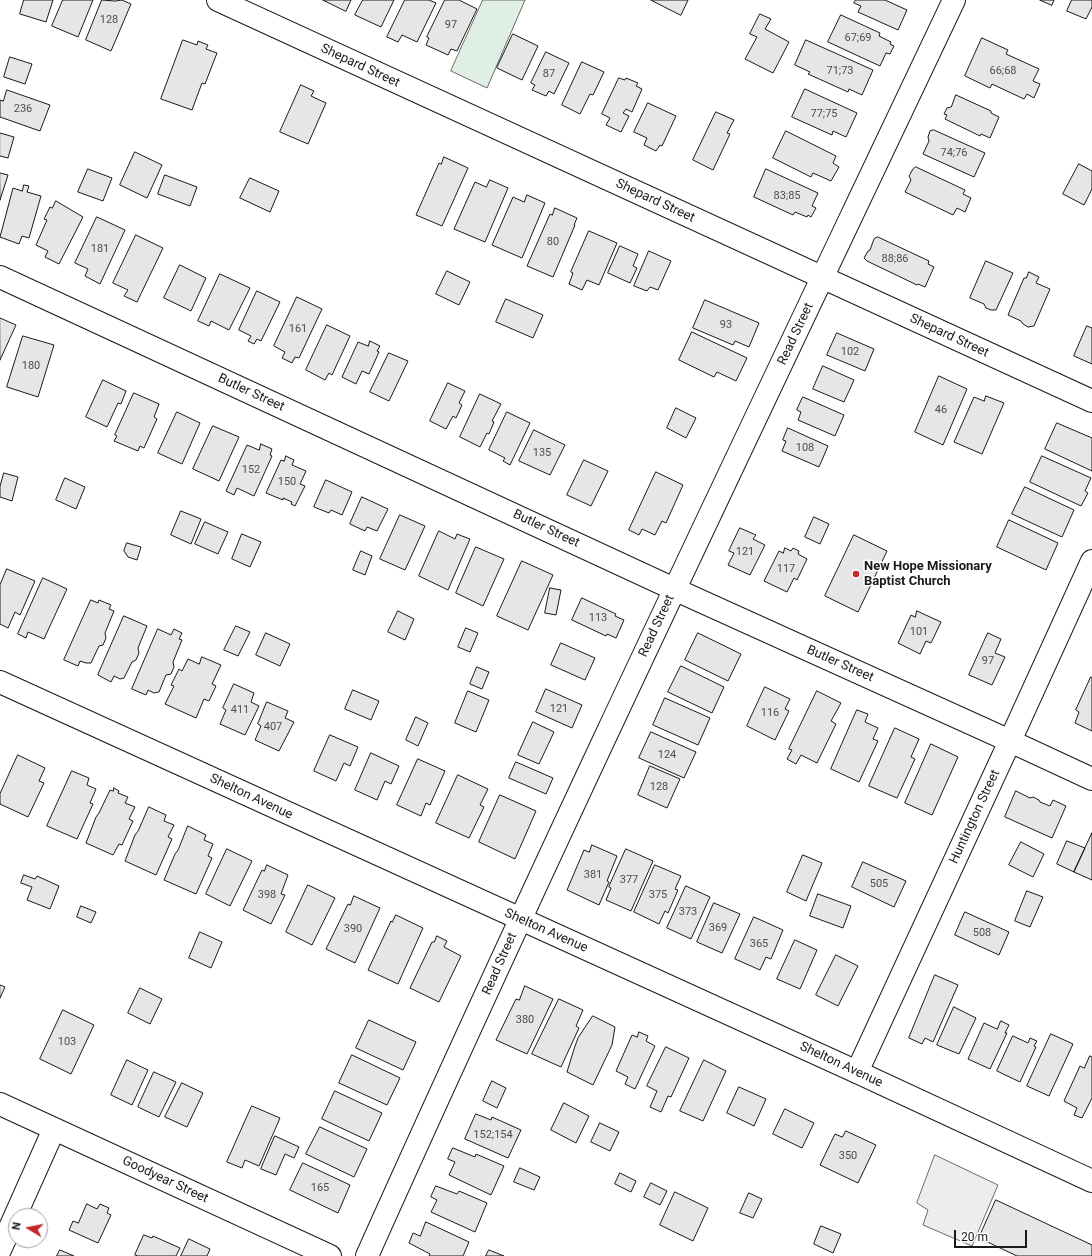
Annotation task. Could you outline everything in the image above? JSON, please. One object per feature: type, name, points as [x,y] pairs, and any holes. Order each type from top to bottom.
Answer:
[{"type":"street","name":"Shepard Street","points":[[218,0],[1092,401]]},
{"type":"street","name":"Read Street","points":[[367,1256],[520,920],[674,589],[954,0]]},
{"type":"street","name":"Butler Street","points":[[0,277],[674,589],[1092,779]]},
{"type":"street","name":"Huntington Street","points":[[857,1072],[1092,560]]},
{"type":"street","name":"Shelton Avenue","points":[[0,682],[520,920],[857,1072],[1092,1181]]},
{"type":"street","name":"Goodyear Street","points":[[0,1104],[330,1256]]},
{"type":"street","points":[[0,1250],[54,1129]]},
{"type":"green space","points":[[483,0],[525,0],[487,88],[451,71]]},
{"type":"shaded area","points":[[935,1155],[998,1185],[972,1246],[923,1225],[928,1210],[917,1203]]},
{"type":"building","points":[[24,0],[53,0],[46,22],[20,14]]},
{"type":"building","points":[[63,0],[93,0],[78,37],[52,26]]},
{"type":"building","points":[[102,0],[122,0],[131,4],[111,51],[86,40]]},
{"type":"building","points":[[323,0],[351,0],[346,11]]},
{"type":"building","points":[[363,0],[394,0],[381,27],[355,15]]},
{"type":"building","points":[[405,0],[429,0],[436,3],[417,42],[402,35],[398,42],[387,37]]},
{"type":"building","points":[[445,0],[459,0],[477,9],[457,51],[451,49],[448,55],[426,45],[429,38],[427,37]]},
{"type":"building","points":[[651,0],[688,0],[681,15]]},
{"type":"building","points":[[856,0],[885,0],[907,10],[898,30],[858,12],[861,6],[854,3]]},
{"type":"building","points":[[1040,0],[1054,0],[1052,5]]},
{"type":"building","points":[[1072,0],[1092,0],[1092,7],[1086,19],[1067,11]]},
{"type":"building","points":[[760,14],[771,19],[765,29],[789,42],[773,73],[745,59],[757,37],[750,34]]},
{"type":"building","points":[[841,15],[880,33],[879,36],[891,42],[890,44],[894,46],[890,54],[886,53],[880,66],[828,42]]},
{"type":"building","points":[[513,34],[538,46],[522,80],[497,68]]},
{"type":"building","points":[[982,38],[1008,50],[1006,54],[1039,69],[1033,81],[1040,84],[1034,98],[1027,94],[1024,99],[992,84],[990,88],[965,76]]},
{"type":"building","points":[[183,40],[197,45],[198,41],[208,45],[206,49],[217,53],[205,84],[202,83],[192,110],[161,99]]},
{"type":"building","points":[[806,40],[873,70],[862,95],[849,89],[848,92],[808,74],[810,72],[795,65]]},
{"type":"building","points":[[546,52],[569,63],[554,94],[549,91],[546,96],[532,90],[535,85],[531,83]]},
{"type":"building","points":[[10,57],[32,64],[25,84],[4,77]]},
{"type":"building","points":[[582,62],[604,72],[593,95],[590,94],[580,114],[562,105]]},
{"type":"building","points":[[619,78],[625,80],[626,78],[638,83],[636,86],[642,89],[632,112],[626,109],[623,113],[629,116],[621,132],[606,125],[610,118],[602,114]]},
{"type":"building","points":[[301,85],[314,91],[311,96],[326,103],[308,144],[280,132]]},
{"type":"building","points":[[805,89],[857,113],[846,137],[833,131],[832,135],[792,117]]},
{"type":"building","points":[[7,90],[50,105],[40,131],[0,117],[0,100],[3,101]]},
{"type":"building","points":[[956,95],[991,111],[991,113],[999,117],[990,138],[981,134],[980,136],[945,119],[947,115],[944,114],[947,108],[951,107]]},
{"type":"building","points":[[648,103],[676,116],[662,146],[660,145],[656,151],[644,145],[647,138],[634,132]]},
{"type":"building","points":[[716,112],[734,120],[727,133],[730,134],[713,170],[693,160]]},
{"type":"building","points":[[934,130],[985,153],[974,177],[923,154],[929,141],[928,137],[930,131]]},
{"type":"building","points":[[786,131],[836,156],[833,163],[839,167],[831,181],[813,173],[811,177],[773,158]]},
{"type":"building","points":[[0,133],[14,137],[8,158],[0,156]]},
{"type":"building","points":[[135,152],[162,165],[147,198],[120,185]]},
{"type":"building","points":[[444,157],[468,168],[442,226],[416,215],[439,163],[441,164]]},
{"type":"building","points":[[1079,164],[1092,171],[1092,189],[1084,205],[1063,194]]},
{"type":"building","points":[[916,167],[965,190],[963,194],[971,198],[965,212],[957,208],[953,215],[905,192],[911,180],[909,176]]},
{"type":"building","points":[[88,169],[112,178],[103,201],[78,192]]},
{"type":"building","points":[[766,169],[818,193],[812,206],[816,208],[811,217],[795,212],[793,215],[754,197]]},
{"type":"building","points":[[0,173],[8,175],[0,200]]},
{"type":"building","points":[[165,175],[197,187],[190,206],[158,194]]},
{"type":"building","points":[[250,178],[279,191],[270,212],[240,198]]},
{"type":"building","points":[[490,180],[508,188],[485,242],[454,229],[475,182],[486,187]]},
{"type":"building","points":[[24,185],[29,186],[27,192],[41,196],[29,238],[22,236],[19,244],[0,237],[13,188],[22,191]]},
{"type":"building","points":[[527,195],[545,203],[522,258],[492,245],[513,197],[524,202]]},
{"type":"building","points":[[56,201],[83,217],[59,264],[45,257],[48,251],[36,245],[47,220],[44,219],[50,207],[52,208]]},
{"type":"building","points":[[555,208],[577,218],[553,277],[527,266],[550,214],[552,215]]},
{"type":"building","points":[[97,217],[125,230],[100,284],[85,276],[88,269],[75,263]]},
{"type":"building","points":[[589,231],[617,243],[599,285],[587,280],[582,290],[569,284],[573,273],[571,272]]},
{"type":"building","points":[[136,235],[163,248],[137,302],[124,296],[128,290],[113,283]]},
{"type":"building","points":[[878,237],[929,261],[928,264],[934,267],[925,287],[918,284],[917,285],[867,261],[864,258],[870,250],[874,239]]},
{"type":"building","points":[[620,246],[638,254],[633,266],[637,268],[630,283],[608,273]]},
{"type":"building","points":[[649,251],[671,261],[658,290],[650,287],[647,291],[634,286]]},
{"type":"building","points":[[986,261],[1013,273],[996,310],[986,308],[984,304],[970,298]]},
{"type":"building","points":[[180,265],[206,278],[191,311],[164,298]]},
{"type":"building","points":[[447,271],[470,282],[459,305],[436,294]]},
{"type":"building","points":[[1029,272],[1039,277],[1036,283],[1050,289],[1034,326],[1028,327],[1021,321],[1008,315],[1024,278],[1026,278]]},
{"type":"building","points":[[220,274],[250,288],[229,330],[211,321],[209,326],[198,321]]},
{"type":"building","points":[[257,291],[280,302],[261,341],[257,339],[254,344],[248,341],[251,336],[239,330]]},
{"type":"building","points":[[297,297],[322,309],[299,358],[295,357],[292,363],[282,358],[285,352],[274,346]]},
{"type":"building","points":[[506,299],[543,315],[533,338],[496,322]]},
{"type":"building","points":[[705,300],[759,323],[749,347],[735,341],[733,345],[693,328]]},
{"type":"building","points":[[0,318],[16,325],[0,360]]},
{"type":"building","points":[[327,325],[350,336],[332,375],[329,373],[325,380],[306,370]]},
{"type":"building","points":[[1087,326],[1092,328],[1092,364],[1074,356]]},
{"type":"building","points":[[692,332],[747,358],[736,381],[717,372],[714,377],[679,360]]},
{"type":"building","points":[[837,333],[874,349],[865,371],[827,355]]},
{"type":"building","points":[[23,336],[54,345],[38,397],[7,387]]},
{"type":"building","points":[[370,341],[380,346],[377,351],[379,352],[369,374],[362,371],[356,384],[342,377],[358,342],[368,346]]},
{"type":"building","points":[[389,353],[408,361],[389,401],[370,392]]},
{"type":"building","points":[[823,366],[854,380],[844,402],[813,389]]},
{"type":"building","points":[[939,376],[967,389],[943,445],[915,432]]},
{"type":"building","points":[[103,380],[126,391],[121,404],[118,403],[107,427],[86,417]]},
{"type":"building","points":[[448,383],[465,391],[459,403],[462,405],[456,418],[453,416],[446,429],[430,421]]},
{"type":"building","points":[[134,393],[159,404],[154,417],[157,419],[144,448],[140,446],[138,451],[114,441],[117,436],[115,435]]},
{"type":"building","points":[[480,394],[501,404],[492,421],[494,422],[489,434],[487,433],[480,447],[460,437]]},
{"type":"building","points":[[986,396],[1004,403],[982,454],[954,442],[974,397],[984,401]]},
{"type":"building","points":[[803,397],[844,415],[835,436],[798,420],[801,412],[797,410]]},
{"type":"building","points":[[676,408],[696,418],[686,438],[667,428]]},
{"type":"building","points":[[177,412],[200,423],[182,464],[158,453]]},
{"type":"building","points":[[507,412],[530,423],[510,465],[503,461],[505,458],[489,450]]},
{"type":"building","points":[[1057,423],[1092,438],[1092,471],[1045,449]]},
{"type":"building","points":[[213,426],[239,437],[219,481],[193,469]]},
{"type":"building","points":[[788,428],[828,446],[819,467],[782,451],[786,441],[783,440]]},
{"type":"building","points":[[534,430],[565,445],[550,475],[519,461]]},
{"type":"building","points":[[261,444],[272,449],[270,455],[272,456],[254,496],[237,488],[234,495],[226,491],[247,445],[259,450]]},
{"type":"building","points":[[286,456],[294,460],[292,465],[306,471],[300,484],[305,486],[295,506],[291,504],[292,502],[266,493],[281,460],[284,461]]},
{"type":"building","points":[[1042,456],[1091,478],[1085,491],[1088,493],[1081,506],[1030,482]]},
{"type":"building","points":[[584,460],[608,471],[591,506],[567,495]]},
{"type":"building","points":[[656,472],[683,485],[666,523],[662,521],[655,535],[642,529],[639,535],[629,530]]},
{"type":"building","points":[[4,473],[18,477],[12,501],[0,497],[0,487]]},
{"type":"building","points":[[65,478],[85,487],[76,509],[56,500]]},
{"type":"building","points":[[326,480],[352,492],[342,515],[331,510],[329,513],[314,507]]},
{"type":"building","points":[[1025,487],[1074,510],[1062,537],[1012,514]]},
{"type":"building","points":[[362,497],[388,509],[377,531],[367,527],[365,531],[350,524]]},
{"type":"building","points":[[181,511],[201,519],[191,544],[171,535]]},
{"type":"building","points":[[400,515],[425,526],[405,570],[380,559]]},
{"type":"building","points":[[814,517],[829,524],[820,544],[805,537]]},
{"type":"building","points":[[1009,520],[1058,543],[1046,570],[997,547]]},
{"type":"building","points":[[205,522],[228,532],[218,554],[195,544]]},
{"type":"building","points":[[740,528],[756,535],[753,539],[765,545],[750,575],[728,565],[734,553],[729,551]]},
{"type":"building","points":[[439,531],[455,539],[457,534],[470,539],[448,590],[419,576]]},
{"type":"building","points":[[242,534],[261,542],[250,567],[232,559]]},
{"type":"building","name":"New Hope Missionary Baptist Church","points":[[854,535],[887,551],[858,612],[825,596]]},
{"type":"building","points":[[127,543],[141,547],[137,560],[128,557],[124,551]]},
{"type":"building","points":[[476,547],[504,559],[483,606],[456,593]]},
{"type":"building","points":[[785,548],[791,551],[793,548],[799,551],[798,554],[807,559],[797,580],[794,578],[787,592],[764,581],[779,551],[783,553]]},
{"type":"building","points":[[361,551],[372,556],[365,575],[353,570]]},
{"type":"building","points":[[522,561],[553,575],[528,630],[497,616]]},
{"type":"building","points":[[7,569],[35,581],[20,615],[15,612],[8,628],[0,624],[0,585]]},
{"type":"building","points":[[43,578],[67,589],[44,639],[28,632],[26,638],[18,634]]},
{"type":"building","points":[[550,588],[561,590],[556,615],[545,613]]},
{"type":"building","points":[[582,598],[616,614],[615,616],[624,620],[616,638],[607,634],[606,636],[572,620]]},
{"type":"building","points":[[91,600],[98,603],[99,600],[111,605],[109,609],[114,611],[105,633],[106,638],[103,645],[99,646],[91,663],[80,661],[78,666],[64,660]]},
{"type":"building","points":[[398,611],[414,619],[405,640],[388,632]]},
{"type":"building","points":[[917,611],[941,622],[931,643],[926,641],[920,654],[898,643],[911,615],[915,617]]},
{"type":"building","points":[[124,616],[147,626],[138,648],[139,653],[136,660],[132,662],[124,678],[120,679],[114,676],[111,682],[98,675]]},
{"type":"building","points":[[236,626],[250,632],[238,656],[224,650]]},
{"type":"building","points":[[466,628],[478,633],[470,652],[458,647]]},
{"type":"building","points":[[158,629],[171,635],[174,629],[182,633],[179,639],[182,640],[173,662],[174,667],[171,674],[166,675],[159,692],[154,693],[148,690],[146,695],[132,689]]},
{"type":"building","points":[[266,633],[290,644],[280,666],[256,655]]},
{"type":"building","points":[[698,633],[741,654],[728,681],[685,660]]},
{"type":"building","points":[[988,633],[1001,639],[995,653],[1005,657],[992,685],[969,675]]},
{"type":"building","points":[[561,643],[595,658],[585,680],[551,665]]},
{"type":"building","points":[[202,657],[221,665],[212,684],[216,686],[209,701],[204,699],[196,718],[165,704],[174,686],[171,685],[179,669],[182,671],[188,659],[199,664]]},
{"type":"building","points":[[681,666],[724,687],[712,713],[668,692]]},
{"type":"building","points":[[477,667],[489,672],[482,689],[470,684]]},
{"type":"building","points":[[1091,677],[1092,731],[1075,723],[1079,712],[1076,710]]},
{"type":"building","points":[[234,684],[254,693],[251,702],[259,706],[245,735],[220,724],[226,710],[223,708]]},
{"type":"building","points":[[765,687],[790,699],[785,709],[789,711],[775,740],[747,726]]},
{"type":"building","points":[[546,689],[582,705],[572,728],[536,712]]},
{"type":"building","points":[[353,690],[379,701],[371,720],[345,709]]},
{"type":"building","points":[[468,691],[489,700],[476,732],[455,723]]},
{"type":"building","points":[[817,691],[841,703],[831,721],[836,724],[817,763],[801,755],[796,764],[787,759],[792,750],[789,749]]},
{"type":"building","points":[[665,698],[710,718],[698,745],[653,725]]},
{"type":"building","points":[[267,702],[288,711],[285,718],[294,722],[279,751],[255,740],[261,726],[258,724]]},
{"type":"building","points":[[857,710],[868,714],[865,722],[878,728],[873,739],[878,741],[859,782],[831,769]]},
{"type":"building","points":[[416,717],[428,723],[418,746],[406,740]]},
{"type":"building","points":[[533,722],[554,732],[539,764],[518,755]]},
{"type":"building","points":[[895,728],[919,739],[911,757],[915,759],[897,798],[869,786]]},
{"type":"building","points":[[651,732],[696,752],[684,778],[639,758]]},
{"type":"building","points":[[330,735],[358,747],[350,766],[344,763],[336,781],[314,771]]},
{"type":"building","points":[[931,744],[958,757],[932,815],[905,803]]},
{"type":"building","points":[[371,753],[399,766],[391,784],[385,781],[377,800],[355,790]]},
{"type":"building","points":[[18,755],[45,768],[39,781],[44,783],[28,817],[0,804],[0,794]]},
{"type":"building","points":[[418,759],[445,771],[430,805],[426,803],[421,816],[397,805]]},
{"type":"building","points":[[516,762],[553,778],[546,794],[509,778]]},
{"type":"building","points":[[650,766],[680,779],[667,808],[638,795]]},
{"type":"building","points":[[72,771],[89,778],[87,785],[96,789],[90,803],[93,804],[77,839],[47,826]]},
{"type":"building","points":[[458,775],[488,789],[480,805],[484,807],[469,838],[436,823]]},
{"type":"building","points":[[114,788],[119,791],[118,793],[128,797],[125,803],[135,807],[129,819],[133,821],[122,845],[119,844],[113,855],[86,843],[96,817],[110,790],[113,791]]},
{"type":"building","points":[[1016,791],[1030,798],[1033,797],[1050,806],[1053,800],[1066,806],[1052,838],[1005,817]]},
{"type":"building","points":[[500,795],[536,811],[515,859],[479,842]]},
{"type":"building","points":[[149,807],[166,815],[164,821],[174,825],[168,837],[172,839],[156,875],[125,861],[135,835]]},
{"type":"building","points":[[188,826],[206,835],[204,840],[213,844],[208,856],[212,858],[196,894],[164,880]]},
{"type":"building","points":[[1092,833],[1092,880],[1074,872]]},
{"type":"building","points":[[1067,841],[1085,848],[1074,872],[1057,864]]},
{"type":"building","points":[[1021,842],[1044,854],[1033,877],[1009,865]]},
{"type":"building","points":[[592,845],[617,856],[607,881],[609,882],[599,905],[567,890],[584,850],[589,852]]},
{"type":"building","points":[[227,849],[252,861],[230,906],[206,894]]},
{"type":"building","points":[[626,849],[653,861],[631,911],[606,900],[611,888],[609,887]]},
{"type":"building","points":[[803,855],[822,863],[806,901],[787,892]]},
{"type":"building","points":[[863,862],[906,881],[894,907],[852,887]]},
{"type":"building","points":[[267,865],[288,875],[281,894],[285,895],[271,924],[243,910],[262,870],[264,871]]},
{"type":"building","points":[[655,865],[681,876],[675,889],[678,890],[668,913],[665,911],[659,924],[634,912]]},
{"type":"building","points":[[24,875],[35,879],[37,876],[59,886],[50,909],[27,900],[32,887],[21,883]]},
{"type":"building","points":[[308,885],[335,898],[312,945],[286,932]]},
{"type":"building","points":[[686,886],[710,897],[691,939],[667,928]]},
{"type":"building","points":[[1027,891],[1043,897],[1030,927],[1015,921]]},
{"type":"building","points":[[818,894],[851,906],[843,928],[810,916]]},
{"type":"building","points":[[354,896],[380,908],[355,963],[326,949],[348,904],[350,905]]},
{"type":"building","points":[[714,903],[740,914],[722,953],[697,942]]},
{"type":"building","points":[[81,906],[96,912],[91,923],[77,917]]},
{"type":"building","points":[[965,912],[1009,932],[999,955],[955,935]]},
{"type":"building","points":[[396,915],[423,928],[398,984],[368,970],[391,921],[392,922]]},
{"type":"building","points":[[754,917],[783,930],[771,959],[766,957],[760,970],[735,959]]},
{"type":"building","points":[[200,932],[222,942],[211,968],[189,958]]},
{"type":"building","points":[[437,936],[447,941],[444,947],[461,956],[439,1002],[410,988],[432,942],[434,942]]},
{"type":"building","points":[[795,940],[817,950],[800,989],[777,979]]},
{"type":"building","points":[[836,955],[858,966],[838,1006],[816,995]]},
{"type":"building","points":[[935,975],[958,985],[933,1042],[925,1038],[922,1044],[909,1038]]},
{"type":"building","points":[[0,985],[5,987],[0,998]]},
{"type":"building","points":[[525,986],[553,999],[527,1054],[496,1040],[516,999],[519,1000]]},
{"type":"building","points":[[140,988],[162,999],[150,1024],[128,1013]]},
{"type":"building","points":[[559,999],[583,1010],[576,1026],[579,1028],[561,1067],[532,1054]]},
{"type":"building","points":[[954,1007],[976,1018],[959,1054],[937,1045]]},
{"type":"building","points":[[63,1010],[94,1025],[71,1074],[40,1059]]},
{"type":"building","points":[[593,1016],[615,1027],[612,1045],[593,1085],[567,1072],[578,1038]]},
{"type":"building","points":[[369,1020],[416,1042],[403,1070],[356,1048]]},
{"type":"building","points":[[1001,1021],[1009,1025],[1005,1033],[1007,1033],[990,1069],[968,1059],[984,1023],[997,1029]]},
{"type":"building","points":[[639,1032],[648,1036],[646,1041],[655,1046],[635,1089],[625,1084],[628,1077],[616,1071],[632,1035],[637,1037]]},
{"type":"building","points":[[1051,1034],[1073,1044],[1049,1096],[1027,1086]]},
{"type":"building","points":[[1013,1036],[1028,1043],[1030,1038],[1037,1041],[1034,1046],[1036,1047],[1020,1082],[997,1071]]},
{"type":"building","points":[[666,1047],[689,1058],[671,1097],[668,1096],[661,1112],[650,1107],[657,1091],[647,1086]]},
{"type":"building","points":[[352,1055],[400,1078],[387,1105],[339,1083]]},
{"type":"building","points":[[1090,1056],[1092,1057],[1092,1098],[1082,1118],[1074,1115],[1077,1108],[1064,1101],[1080,1066],[1084,1068]]},
{"type":"building","points":[[127,1060],[148,1070],[132,1105],[111,1095]]},
{"type":"building","points":[[704,1060],[726,1071],[703,1121],[680,1111]]},
{"type":"building","points":[[154,1072],[176,1082],[159,1117],[138,1107]]},
{"type":"building","points":[[492,1081],[506,1088],[497,1108],[483,1101]]},
{"type":"building","points":[[182,1083],[203,1093],[187,1127],[165,1117]]},
{"type":"building","points":[[739,1087],[766,1099],[754,1126],[727,1113]]},
{"type":"building","points":[[335,1091],[382,1113],[369,1141],[322,1119]]},
{"type":"building","points":[[564,1103],[589,1116],[576,1143],[551,1130]]},
{"type":"building","points":[[252,1106],[280,1118],[259,1166],[245,1160],[242,1168],[227,1162]]},
{"type":"building","points":[[785,1109],[814,1123],[802,1148],[773,1134]]},
{"type":"building","points":[[476,1114],[491,1120],[492,1117],[521,1130],[508,1158],[465,1139]]},
{"type":"building","points":[[600,1123],[619,1132],[610,1151],[591,1142]]},
{"type":"building","points":[[320,1127],[367,1149],[354,1177],[306,1154]]},
{"type":"building","points":[[846,1131],[876,1145],[858,1183],[820,1165],[835,1134],[842,1137]]},
{"type":"building","points":[[275,1136],[299,1147],[294,1158],[285,1154],[276,1175],[261,1169]]},
{"type":"building","points":[[453,1148],[475,1157],[476,1154],[504,1166],[491,1195],[449,1175],[455,1162],[448,1159]]},
{"type":"building","points":[[303,1163],[350,1185],[338,1213],[290,1190]]},
{"type":"building","points":[[520,1168],[540,1177],[534,1190],[514,1182]]},
{"type":"building","points":[[620,1173],[636,1181],[631,1192],[615,1184]]},
{"type":"building","points":[[651,1183],[667,1191],[660,1205],[644,1197]]},
{"type":"building","points":[[436,1186],[457,1194],[459,1191],[487,1203],[475,1232],[431,1212],[437,1200],[431,1197]]},
{"type":"building","points":[[675,1192],[708,1208],[693,1241],[660,1225]]},
{"type":"building","points":[[749,1193],[762,1199],[753,1218],[740,1213]]},
{"type":"building","points":[[996,1200],[1092,1245],[1092,1256],[1017,1256],[979,1238]]},
{"type":"building","points":[[87,1204],[97,1209],[100,1204],[109,1208],[107,1213],[111,1215],[98,1243],[69,1230],[73,1221],[78,1223]]},
{"type":"building","points":[[426,1222],[469,1242],[463,1256],[429,1256],[430,1254],[409,1243],[413,1233],[420,1236]]},
{"type":"building","points":[[821,1226],[841,1234],[833,1253],[814,1244]]},
{"type":"building","points":[[144,1235],[152,1238],[153,1236],[180,1248],[176,1256],[135,1255]]},
{"type":"building","points":[[189,1239],[210,1249],[207,1256],[181,1256]]},
{"type":"building","points":[[60,1250],[74,1256],[57,1256]]},
{"type":"building","points":[[489,1250],[504,1256],[486,1256]]},
{"type":"place","name":"New Hope Missionary Baptist Church","points":[[856,574]]}]
